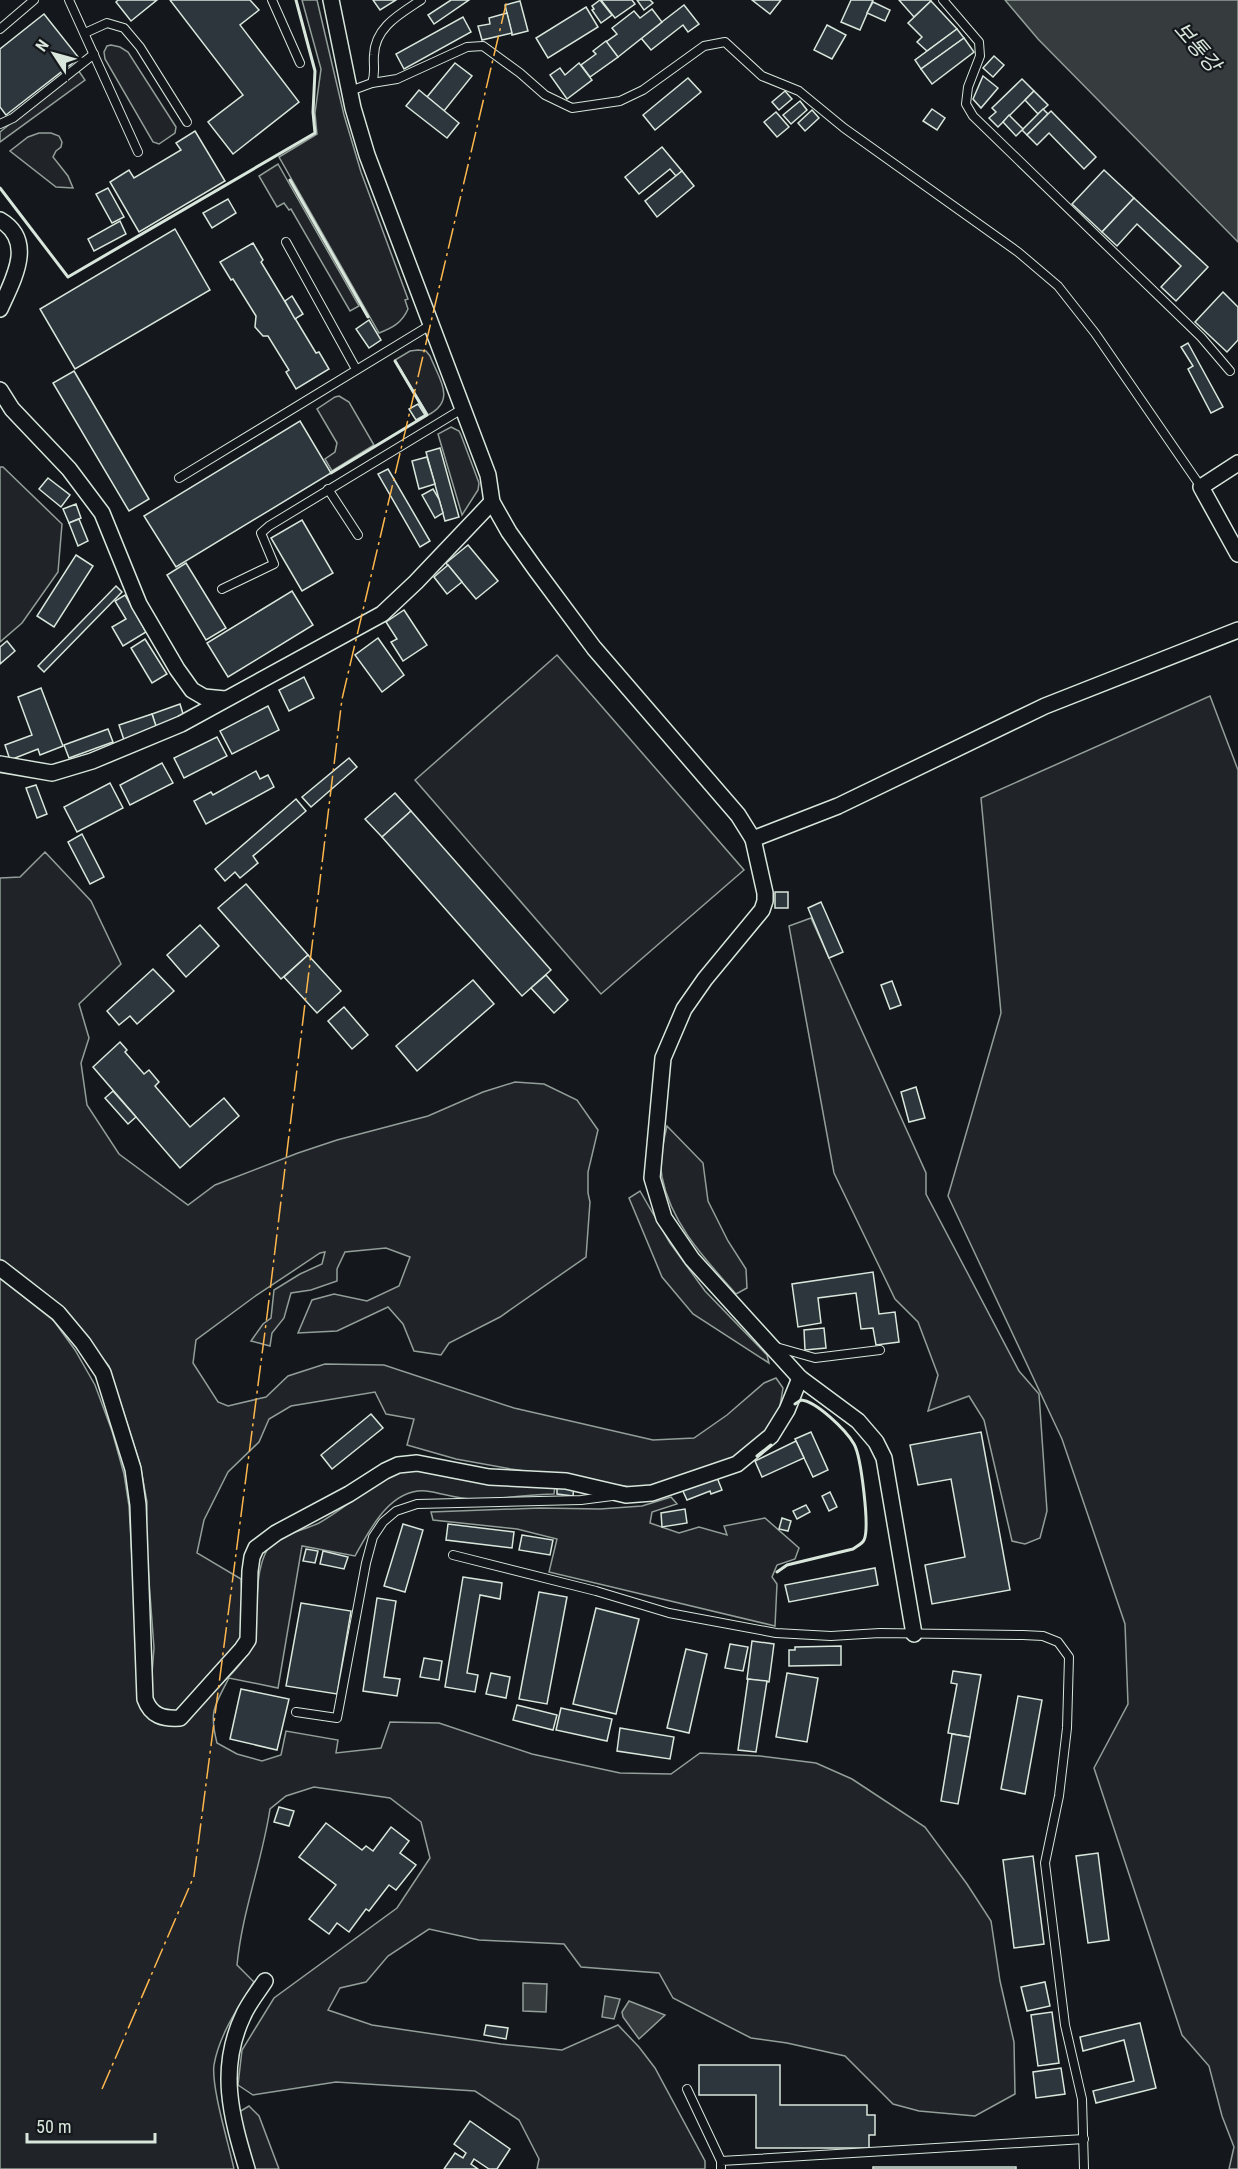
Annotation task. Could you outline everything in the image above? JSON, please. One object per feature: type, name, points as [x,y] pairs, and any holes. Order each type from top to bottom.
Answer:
[{"type":"street","points":[[331,0],[350,91],[367,155],[488,475],[492,502],[509,532],[594,648],[738,815],[753,839],[765,901],[762,910],[705,980],[684,1010],[663,1058],[652,1179],[664,1218],[692,1259],[800,1378],[858,1421],[876,1442],[884,1458],[914,1634]]},
{"type":"street","points":[[0,220],[17,234],[20,251],[15,276],[0,309]]},
{"type":"street","points":[[0,390],[12,409],[69,469],[102,513],[139,604],[192,690],[204,697],[225,699]]},
{"type":"street","points":[[1233,465],[1201,487],[1238,554]]},
{"type":"street","points":[[0,764],[52,772],[74,767],[181,724],[382,614],[416,582],[492,502]]},
{"type":"street","points":[[753,839],[838,806],[1045,706],[1238,630]]},
{"type":"street","points":[[0,1268],[58,1313],[83,1343],[103,1373],[132,1469],[138,1505],[145,1699],[148,1708],[157,1715],[169,1719],[180,1719],[248,1640],[250,1571],[256,1548],[276,1533],[349,1494],[391,1468],[417,1463],[489,1477],[566,1480],[626,1495],[652,1492],[737,1464],[771,1436],[787,1410],[800,1378]]},
{"type":"street","points":[[247,2169],[236,2134],[229,2096],[228,2065],[234,2037],[243,2014],[265,1981]]},
{"type":"lane","points":[[0,29],[34,0]]},
{"type":"lane","points":[[272,0],[300,63]]},
{"type":"lane","points":[[372,82],[375,74],[375,43],[382,29],[421,0]]},
{"type":"lane","points":[[943,0],[980,42],[980,56],[968,87],[966,104],[973,116],[1201,337],[1230,371]]},
{"type":"lane","points":[[73,2],[138,152]]},
{"type":"lane","points":[[85,33],[106,23],[124,28],[140,47],[187,122]]},
{"type":"lane","points":[[350,91],[372,82],[397,79],[467,47],[483,46],[545,95],[572,108],[621,101],[643,90],[704,46],[725,42],[762,76],[800,91],[844,128],[1018,252],[1058,286],[1095,333],[1201,487]]},
{"type":"lane","points":[[0,124],[13,118],[94,54]]},
{"type":"lane","points":[[286,242],[356,369]]},
{"type":"lane","points":[[178,478],[432,324]]},
{"type":"lane","points":[[222,589],[274,564],[261,533],[328,489],[462,409]]},
{"type":"lane","points":[[328,489],[358,536]]},
{"type":"lane","points":[[772,1346],[815,1358],[880,1350]]},
{"type":"lane","points":[[296,1712],[337,1718],[373,1537],[383,1522],[396,1511],[417,1504],[581,1500],[626,1495]]},
{"type":"lane","points":[[453,1556],[596,1591],[669,1613],[776,1633],[831,1636],[914,1634],[1043,1636],[1058,1642],[1069,1657],[1067,1728],[1059,1796],[1045,1863],[1065,2025],[1082,2099],[1084,2169]]},
{"type":"lane","points":[[687,2089],[721,2165],[1084,2139]]},
{"type":"shaded area","points":[[302,0],[317,0],[344,115],[361,172],[408,299],[405,300],[408,309],[403,318],[392,327],[379,333],[279,157],[317,134],[315,113],[321,69]]},
{"type":"shaded area","points":[[111,45],[128,52],[176,127],[175,133],[159,144],[153,142],[105,59],[104,52],[107,46]]},
{"type":"shaded area","points":[[78,70],[85,80],[0,142],[0,132]]},
{"type":"shaded area","points":[[39,133],[59,136],[62,142],[61,147],[53,157],[68,176],[73,188],[56,187],[10,151],[28,137]]},
{"type":"shaded area","points":[[278,164],[359,306],[350,311],[291,209],[289,210],[284,203],[277,207],[259,176]]},
{"type":"shaded area","points":[[410,351],[426,351],[430,356],[443,388],[442,403],[428,415],[395,360]]},
{"type":"shaded area","points":[[339,396],[349,402],[374,445],[332,471],[325,459],[335,452],[337,443],[317,409]]},
{"type":"shaded area","points":[[451,427],[459,431],[479,483],[478,490],[462,515],[438,434]]},
{"type":"shaded area","points":[[0,467],[3,467],[62,524],[58,572],[22,623],[0,642]]},
{"type":"shaded area","points":[[557,655],[744,870],[601,994],[415,780]]},
{"type":"shaded area","points":[[1210,696],[1238,770],[1238,2169],[1229,2169],[1234,2147],[1222,2116],[1209,2066],[1182,2035],[1094,1768],[1128,1704],[1125,1624],[1062,1439],[948,1196],[1001,1013],[981,798]]},
{"type":"shaded area","points":[[45,852],[91,901],[121,964],[79,1004],[89,1038],[81,1063],[87,1105],[119,1154],[188,1205],[215,1185],[298,1153],[337,1140],[428,1116],[483,1092],[515,1082],[544,1084],[577,1100],[598,1130],[588,1172],[590,1202],[586,1257],[500,1317],[449,1343],[441,1355],[414,1351],[403,1324],[388,1307],[337,1331],[298,1333],[312,1300],[334,1294],[367,1301],[399,1286],[410,1257],[386,1248],[345,1252],[337,1269],[337,1281],[311,1290],[291,1293],[284,1318],[272,1333],[270,1346],[251,1341],[263,1324],[271,1318],[274,1290],[322,1264],[325,1252],[320,1253],[254,1297],[196,1340],[193,1363],[218,1402],[228,1406],[266,1397],[288,1376],[325,1364],[384,1365],[514,1408],[653,1440],[694,1438],[727,1415],[764,1383],[776,1378],[783,1388],[780,1406],[767,1432],[733,1459],[645,1489],[456,1459],[407,1445],[414,1419],[386,1414],[375,1392],[291,1406],[269,1419],[259,1442],[228,1472],[204,1520],[197,1553],[241,1579],[245,1637],[180,1714],[158,1712],[150,1698],[154,1648],[146,1541],[147,1502],[140,1464],[109,1366],[60,1305],[0,1259],[0,878],[20,877]]},
{"type":"shaded area","points":[[811,918],[926,1173],[926,1194],[1019,1371],[1039,1394],[1047,1511],[1040,1538],[1025,1544],[1012,1541],[984,1420],[969,1396],[928,1411],[938,1375],[918,1322],[895,1299],[834,1173],[789,926]]},
{"type":"shaded area","points":[[667,1126],[703,1163],[708,1201],[728,1241],[746,1269],[747,1288],[736,1294],[691,1240],[673,1210],[661,1171]]},
{"type":"shaded area","points":[[640,1191],[670,1243],[705,1291],[767,1355],[769,1363],[693,1314],[662,1277],[629,1198]]},
{"type":"shaded area","points":[[0,1278],[54,1321],[75,1350],[95,1385],[112,1431],[124,1474],[129,1506],[140,1697],[165,1724],[218,1687],[241,1663],[254,1635],[259,1574],[265,1554],[281,1538],[319,1523],[385,1479],[410,1469],[555,1485],[554,1494],[492,1499],[460,1498],[426,1491],[413,1492],[402,1496],[382,1513],[355,1556],[302,1546],[278,1688],[229,1678],[214,1709],[213,1724],[217,1743],[237,1754],[262,1761],[281,1755],[286,1731],[338,1740],[336,1753],[381,1748],[390,1722],[439,1723],[532,1754],[620,1773],[671,1774],[700,1753],[760,1756],[816,1763],[852,1779],[925,1827],[991,1921],[1000,1981],[1014,2042],[1015,2094],[975,2116],[919,2111],[893,2104],[845,2056],[787,2043],[751,2038],[673,1998],[659,1973],[581,1967],[564,1944],[479,1940],[429,1929],[388,1956],[366,1982],[340,1988],[328,2010],[372,2025],[501,2044],[562,2050],[618,2025],[655,2068],[705,2161],[705,2169],[537,2169],[539,2159],[519,2120],[475,2091],[336,2082],[253,2095],[238,2085],[242,2050],[274,1998],[397,1908],[430,1858],[421,1822],[390,1798],[314,1787],[286,1796],[270,1809],[243,1926],[237,1965],[254,1982],[225,2032],[214,2065],[215,2087],[234,2169],[0,2169]]},
{"type":"shaded area","points":[[671,1497],[677,1504],[652,1512],[650,1523],[679,1533],[699,1527],[727,1535],[724,1526],[765,1518],[799,1548],[795,1559],[777,1565],[772,1577],[777,1584],[775,1626],[549,1572],[557,1539],[517,1529],[433,1520],[431,1512],[540,1508],[600,1509],[642,1506]]},
{"type":"shaded area","points":[[249,2106],[259,2116],[279,2169],[255,2169],[241,2127],[239,2112]]},
{"type":"water","name":"보통강","points":[[1005,0],[1238,0],[1238,242],[1038,39]]},
{"type":"water","points":[[523,1983],[547,1984],[546,2012],[523,2011]]},
{"type":"water","points":[[605,1996],[620,1999],[614,2019],[602,2017]]},
{"type":"water","points":[[629,2001],[665,2015],[639,2039],[623,2017],[622,2012]]},
{"type":"building","points":[[118,0],[157,0],[131,21],[116,2]]},
{"type":"building","points":[[170,0],[250,0],[259,10],[240,25],[299,102],[233,154],[208,122],[243,95]]},
{"type":"building","points":[[373,0],[396,0],[380,10]]},
{"type":"building","points":[[451,0],[469,0],[434,24],[428,15]]},
{"type":"building","points":[[600,0],[612,15],[601,23],[592,10],[594,9],[592,6]]},
{"type":"building","points":[[601,0],[632,0],[635,4],[615,18]]},
{"type":"building","points":[[637,0],[650,0],[653,3],[644,10]]},
{"type":"building","points":[[752,0],[781,0],[770,14]]},
{"type":"building","points":[[851,0],[873,0],[860,30],[841,22]]},
{"type":"building","points":[[899,0],[930,0],[931,1],[914,17]]},
{"type":"building","points":[[520,1],[528,31],[512,35],[505,5]]},
{"type":"building","points":[[931,1],[957,29],[927,51],[917,42],[922,37],[908,23]]},
{"type":"building","points":[[873,2],[890,10],[885,21],[867,13]]},
{"type":"building","points":[[684,5],[699,24],[688,32],[683,25],[651,50],[641,38]]},
{"type":"building","points":[[586,7],[598,27],[548,58],[536,38]]},
{"type":"building","points":[[652,9],[662,22],[618,57],[606,42],[617,34],[612,28],[634,11],[640,18]]},
{"type":"building","points":[[507,13],[512,33],[482,40],[478,26],[490,24],[489,18]]},
{"type":"building","points":[[44,14],[79,58],[6,115],[0,107],[0,49]]},
{"type":"building","points":[[463,17],[471,32],[404,69],[396,54]]},
{"type":"building","points":[[827,25],[846,35],[832,59],[814,50]]},
{"type":"building","points":[[957,29],[964,38],[921,69],[915,60]]},
{"type":"building","points":[[964,38],[974,52],[932,84],[921,69]]},
{"type":"building","points":[[606,41],[618,57],[590,77],[581,65],[596,54],[593,51]]},
{"type":"building","points":[[994,56],[1004,65],[993,77],[983,68]]},
{"type":"building","points":[[455,63],[472,76],[444,111],[427,97]]},
{"type":"building","points":[[579,63],[592,80],[567,99],[550,75],[560,68],[565,75]]},
{"type":"building","points":[[983,76],[998,88],[981,108],[973,99]]},
{"type":"building","points":[[688,78],[701,92],[655,130],[643,115]]},
{"type":"building","points":[[1022,79],[1034,91],[998,127],[989,118],[996,112],[992,108]]},
{"type":"building","points":[[419,90],[459,123],[447,138],[406,106]]},
{"type":"building","points":[[785,91],[792,99],[779,110],[772,102]]},
{"type":"building","points":[[1034,91],[1048,105],[1038,114],[1025,100]]},
{"type":"building","points":[[800,101],[807,110],[791,124],[783,115]]},
{"type":"building","points":[[932,109],[945,118],[937,130],[923,121]]},
{"type":"building","points":[[1043,109],[1048,114],[1027,135],[1022,130]]},
{"type":"building","points":[[812,110],[819,118],[805,131],[798,123]]},
{"type":"building","points":[[1051,111],[1096,157],[1084,169],[1049,133],[1037,145],[1027,135]]},
{"type":"building","points":[[776,112],[789,127],[777,137],[764,122]]},
{"type":"building","points":[[1009,115],[1023,129],[1016,136],[1003,122]]},
{"type":"building","points":[[195,131],[225,181],[139,232],[110,182],[129,170],[134,178],[181,150],[176,143]]},
{"type":"building","points":[[662,147],[682,171],[676,176],[670,169],[639,194],[625,177]]},
{"type":"building","points":[[1104,170],[1134,198],[1102,232],[1072,204]]},
{"type":"building","points":[[682,171],[694,186],[657,217],[645,201]]},
{"type":"building","points":[[108,188],[124,217],[112,223],[96,194]]},
{"type":"building","points":[[1134,198],[1208,267],[1176,301],[1161,287],[1181,266],[1137,224],[1117,246],[1102,232]]},
{"type":"building","points":[[228,199],[236,213],[212,228],[203,213]]},
{"type":"building","points":[[120,221],[126,234],[94,251],[88,239]]},
{"type":"building","points":[[175,229],[210,290],[75,369],[40,309]]},
{"type":"building","points":[[253,243],[263,260],[261,262],[316,353],[319,352],[329,369],[296,389],[286,372],[289,370],[268,336],[263,336],[255,327],[256,316],[220,262]]},
{"type":"building","points":[[1223,292],[1238,307],[1238,340],[1227,352],[1195,322]]},
{"type":"building","points":[[292,296],[303,314],[295,319],[285,301]]},
{"type":"building","points":[[369,320],[381,340],[369,348],[356,329]]},
{"type":"building","points":[[1188,343],[1223,407],[1211,413],[1188,369],[1193,366],[1181,347]]},
{"type":"building","points":[[74,371],[149,499],[129,511],[53,383]]},
{"type":"building","points":[[418,404],[425,415],[416,420],[409,409]]},
{"type":"building","points":[[300,421],[331,473],[176,567],[144,516]]},
{"type":"building","points":[[440,448],[459,517],[445,521],[426,452]]},
{"type":"building","points":[[427,457],[435,484],[419,489],[412,461]]},
{"type":"building","points":[[388,469],[430,541],[420,547],[378,474]]},
{"type":"building","points":[[48,478],[70,495],[61,507],[39,489]]},
{"type":"building","points":[[433,489],[443,513],[435,518],[422,495]]},
{"type":"building","points":[[76,504],[81,518],[69,523],[63,509]]},
{"type":"building","points":[[79,519],[88,541],[78,546],[69,523]]},
{"type":"building","points":[[302,520],[333,573],[302,591],[271,538]]},
{"type":"building","points":[[468,545],[498,581],[476,599],[446,563]]},
{"type":"building","points":[[76,555],[93,566],[54,627],[37,616]]},
{"type":"building","points":[[186,563],[226,628],[206,640],[167,575]]},
{"type":"building","points":[[448,565],[462,582],[447,594],[434,577]]},
{"type":"building","points":[[116,586],[122,592],[44,672],[38,666]]},
{"type":"building","points":[[292,591],[313,625],[228,677],[207,643]]},
{"type":"building","points":[[125,595],[146,632],[123,646],[112,627],[126,619],[115,601]]},
{"type":"building","points":[[404,610],[427,645],[403,661],[391,642],[397,639],[386,622]]},
{"type":"building","points":[[378,638],[404,675],[382,692],[355,655]]},
{"type":"building","points":[[145,639],[167,674],[152,683],[131,648]]},
{"type":"building","points":[[7,641],[15,651],[0,664],[0,647]]},
{"type":"building","points":[[304,677],[314,698],[289,711],[279,690]]},
{"type":"building","points":[[41,688],[63,746],[40,755],[38,749],[10,760],[5,745],[32,735],[18,697]]},
{"type":"building","points":[[180,704],[184,717],[156,727],[152,714]]},
{"type":"building","points":[[268,706],[279,730],[232,754],[220,731]]},
{"type":"building","points":[[152,714],[157,729],[124,740],[119,725]]},
{"type":"building","points":[[108,729],[113,742],[69,758],[64,745]]},
{"type":"building","points":[[217,737],[227,756],[184,778],[174,758]]},
{"type":"building","points":[[349,758],[357,767],[311,807],[302,797]]},
{"type":"building","points":[[162,763],[173,783],[130,805],[120,785]]},
{"type":"building","points":[[256,771],[260,779],[268,775],[274,787],[206,824],[194,801],[211,792],[213,795]]},
{"type":"building","points":[[110,783],[123,808],[77,832],[64,807]]},
{"type":"building","points":[[36,785],[47,814],[37,818],[26,788]]},
{"type":"building","points":[[395,793],[411,811],[382,837],[365,819]]},
{"type":"building","points":[[296,799],[306,811],[253,856],[258,863],[240,878],[235,872],[225,881],[215,869]]},
{"type":"building","points":[[411,811],[551,970],[522,996],[382,837]]},
{"type":"building","points":[[82,834],[104,877],[90,884],[68,842]]},
{"type":"building","points":[[246,884],[308,955],[281,979],[218,908]]},
{"type":"building","points":[[775,892],[788,892],[788,908],[775,908]]},
{"type":"building","points":[[821,902],[843,952],[829,958],[808,908]]},
{"type":"building","points":[[200,925],[219,946],[186,977],[167,955]]},
{"type":"building","points":[[308,955],[341,991],[317,1013],[284,977]]},
{"type":"building","points":[[153,969],[174,991],[137,1024],[130,1016],[119,1025],[107,1011]]},
{"type":"building","points":[[546,975],[568,1000],[554,1013],[531,988]]},
{"type":"building","points":[[473,980],[494,1004],[417,1071],[396,1046]]},
{"type":"building","points":[[892,981],[901,1005],[890,1009],[881,985]]},
{"type":"building","points":[[344,1007],[368,1035],[352,1049],[328,1021]]},
{"type":"building","points":[[120,1042],[127,1050],[125,1052],[144,1074],[149,1070],[159,1082],[155,1086],[190,1127],[224,1098],[239,1116],[180,1168],[93,1067]]},
{"type":"building","points":[[916,1087],[925,1118],[909,1122],[901,1092]]},
{"type":"building","points":[[113,1091],[136,1117],[128,1124],[105,1098]]},
{"type":"building","points":[[873,1272],[879,1314],[895,1312],[899,1342],[876,1345],[873,1328],[861,1329],[856,1293],[818,1298],[821,1323],[798,1327],[792,1284]]},
{"type":"building","points":[[824,1328],[826,1348],[805,1350],[804,1330]]},
{"type":"building","points":[[371,1414],[383,1428],[332,1469],[321,1455]]},
{"type":"building","points":[[811,1432],[828,1470],[813,1477],[795,1439]]},
{"type":"building","points":[[981,1432],[1010,1590],[932,1604],[925,1565],[965,1557],[951,1479],[918,1485],[910,1445]]},
{"type":"building","points":[[796,1441],[804,1458],[762,1477],[755,1461]]},
{"type":"building","points":[[716,1475],[722,1490],[711,1494],[710,1491],[687,1500],[682,1489]]},
{"type":"building","points":[[557,1484],[574,1486],[573,1496],[557,1494]]},
{"type":"building","points":[[830,1492],[837,1507],[829,1511],[822,1496]]},
{"type":"building","points":[[806,1505],[810,1512],[797,1519],[793,1511]]},
{"type":"building","points":[[685,1509],[687,1523],[662,1527],[661,1513]]},
{"type":"building","points":[[782,1518],[791,1521],[788,1531],[779,1529]]},
{"type":"building","points":[[403,1524],[423,1530],[405,1592],[384,1586]]},
{"type":"building","points":[[448,1524],[514,1532],[512,1548],[446,1540]]},
{"type":"building","points":[[522,1535],[553,1540],[550,1555],[519,1550]]},
{"type":"building","points":[[306,1549],[318,1551],[315,1563],[303,1561]]},
{"type":"building","points":[[323,1551],[348,1557],[344,1569],[320,1564]]},
{"type":"building","points":[[875,1568],[878,1585],[789,1602],[785,1585]]},
{"type":"building","points":[[463,1577],[502,1583],[500,1599],[480,1595],[467,1673],[478,1675],[475,1692],[445,1687]]},
{"type":"building","points":[[539,1592],[567,1597],[547,1704],[519,1699]]},
{"type":"building","points":[[377,1598],[396,1601],[384,1677],[400,1679],[397,1696],[363,1691]]},
{"type":"building","points":[[301,1603],[351,1611],[337,1694],[286,1686]]},
{"type":"building","points":[[596,1608],[639,1619],[616,1714],[573,1704]]},
{"type":"building","points":[[752,1641],[774,1644],[769,1682],[747,1679]]},
{"type":"building","points":[[730,1644],[748,1647],[743,1671],[725,1668]]},
{"type":"building","points":[[841,1646],[841,1665],[789,1666],[789,1650],[795,1650],[795,1647]]},
{"type":"building","points":[[686,1649],[707,1654],[689,1733],[667,1728]]},
{"type":"building","points":[[424,1658],[442,1661],[439,1680],[420,1677]]},
{"type":"building","points":[[953,1671],[981,1675],[970,1737],[948,1733],[957,1684],[951,1683]]},
{"type":"building","points":[[491,1673],[510,1677],[506,1698],[486,1694]]},
{"type":"building","points":[[787,1673],[818,1678],[807,1742],[776,1737]]},
{"type":"building","points":[[748,1679],[767,1681],[756,1752],[738,1750]]},
{"type":"building","points":[[241,1689],[289,1699],[277,1750],[230,1739]]},
{"type":"building","points":[[1018,1696],[1042,1700],[1025,1794],[1001,1789]]},
{"type":"building","points":[[517,1705],[557,1715],[553,1730],[513,1720]]},
{"type":"building","points":[[561,1708],[612,1719],[607,1741],[556,1730]]},
{"type":"building","points":[[620,1728],[674,1737],[670,1759],[617,1751]]},
{"type":"building","points":[[952,1734],[970,1737],[958,1804],[941,1801]]},
{"type":"building","points":[[279,1807],[294,1811],[289,1826],[274,1822]]},
{"type":"building","points":[[326,1823],[362,1850],[366,1846],[373,1851],[391,1827],[409,1841],[400,1853],[416,1865],[396,1890],[389,1885],[369,1911],[366,1909],[349,1932],[337,1923],[329,1934],[309,1919],[336,1885],[299,1857]]},
{"type":"building","points":[[1098,1853],[1109,1940],[1088,1943],[1076,1856]]},
{"type":"building","points":[[1033,1856],[1044,1944],[1014,1948],[1003,1860]]},
{"type":"building","points":[[1045,1982],[1050,2006],[1027,2011],[1021,1987]]},
{"type":"building","points":[[1052,2012],[1059,2063],[1038,2066],[1031,2015]]},
{"type":"building","points":[[1140,2023],[1156,2088],[1096,2103],[1093,2091],[1134,2081],[1124,2040],[1083,2051],[1080,2037]]},
{"type":"building","points":[[486,2025],[508,2028],[506,2039],[484,2035]]},
{"type":"building","points":[[699,2065],[780,2065],[780,2105],[867,2105],[867,2115],[875,2115],[875,2135],[869,2135],[869,2148],[756,2148],[756,2095],[699,2095]]},
{"type":"building","points":[[1061,2068],[1065,2094],[1036,2098],[1033,2072]]},
{"type":"building","points":[[470,2121],[510,2149],[497,2169],[489,2169],[474,2159],[471,2164],[478,2169],[444,2169],[455,2153],[463,2158],[466,2153],[454,2144]]},
{"type":"building","points":[[873,2167],[1016,2167],[1016,2169],[873,2169]]},
{"type":"wall","points":[[0,188],[68,277],[315,133],[313,112],[315,71],[296,0]]},
{"type":"wall","points":[[290,180],[368,317]]},
{"type":"wall","points":[[331,473],[427,415],[395,361]]},
{"type":"wall","points":[[777,1572],[787,1565],[853,1549],[861,1544],[866,1533],[864,1492],[854,1444],[838,1424],[814,1405],[801,1400],[795,1404]]},
{"type":"wall","points":[[757,1456],[771,1445]]},
{"type":"power","points":[[102,2089],[194,1876],[267,1316],[342,699],[507,0]]}]
